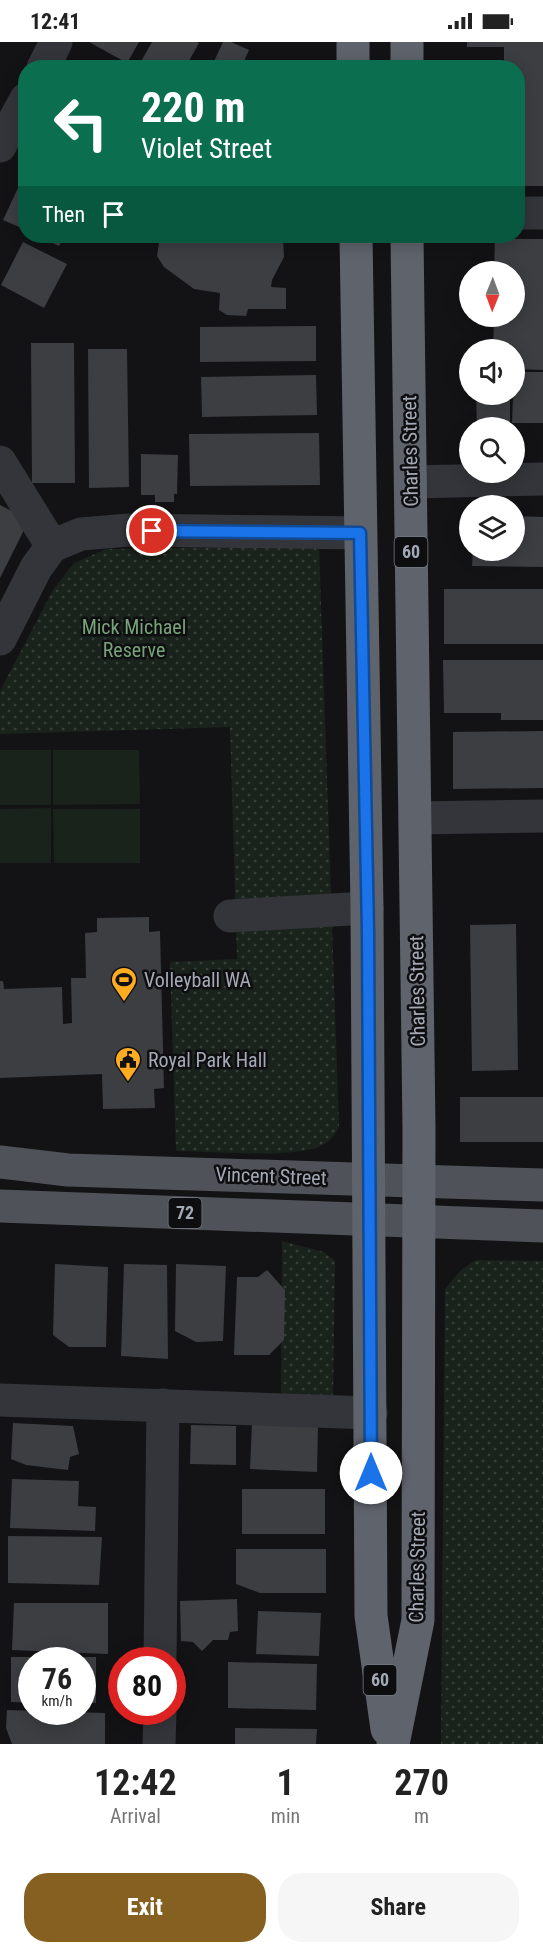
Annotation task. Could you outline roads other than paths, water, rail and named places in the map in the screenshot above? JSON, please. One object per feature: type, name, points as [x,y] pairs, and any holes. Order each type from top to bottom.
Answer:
[{"type":"highway","points":[[353,42],[353,60]]},
{"type":"highway","points":[[407,42],[407,60]]},
{"type":"highway","name":"Charles Street","points":[[356,243],[370,1179],[371,1616],[391,1744]]},
{"type":"highway","name":"Charles Street","points":[[391,1744],[418,1620],[419,1180],[406,243]]},
{"type":"main road","name":"Vincent Street","points":[[0,1162],[68,1170],[543,1185]]},
{"type":"main road","name":"Vincent Street","points":[[0,1206],[543,1226]]},
{"type":"street","points":[[47,60],[56,42]]},
{"type":"street","points":[[0,146],[18,113]]},
{"type":"street","points":[[525,213],[543,213]]},
{"type":"street","points":[[0,462],[52,546]]},
{"type":"street","points":[[411,482],[543,479]]},
{"type":"street","points":[[0,639],[36,568],[52,546],[81,534],[129,530],[360,533]]},
{"type":"street","points":[[415,818],[543,816]]},
{"type":"street","points":[[230,916],[367,908]]},
{"type":"street","points":[[0,1400],[371,1413]]},
{"type":"street","points":[[160,1647],[163,1405]]},
{"type":"street","points":[[159,1744],[160,1725]]},
{"type":"place","name":"Volleyball WA","points":[[124,1003]]},
{"type":"place","name":"Royal Park Hall","points":[[128,1083]]},
{"type":"park label","name":"Mick Michael Reserve","points":[[134,638]]}]
